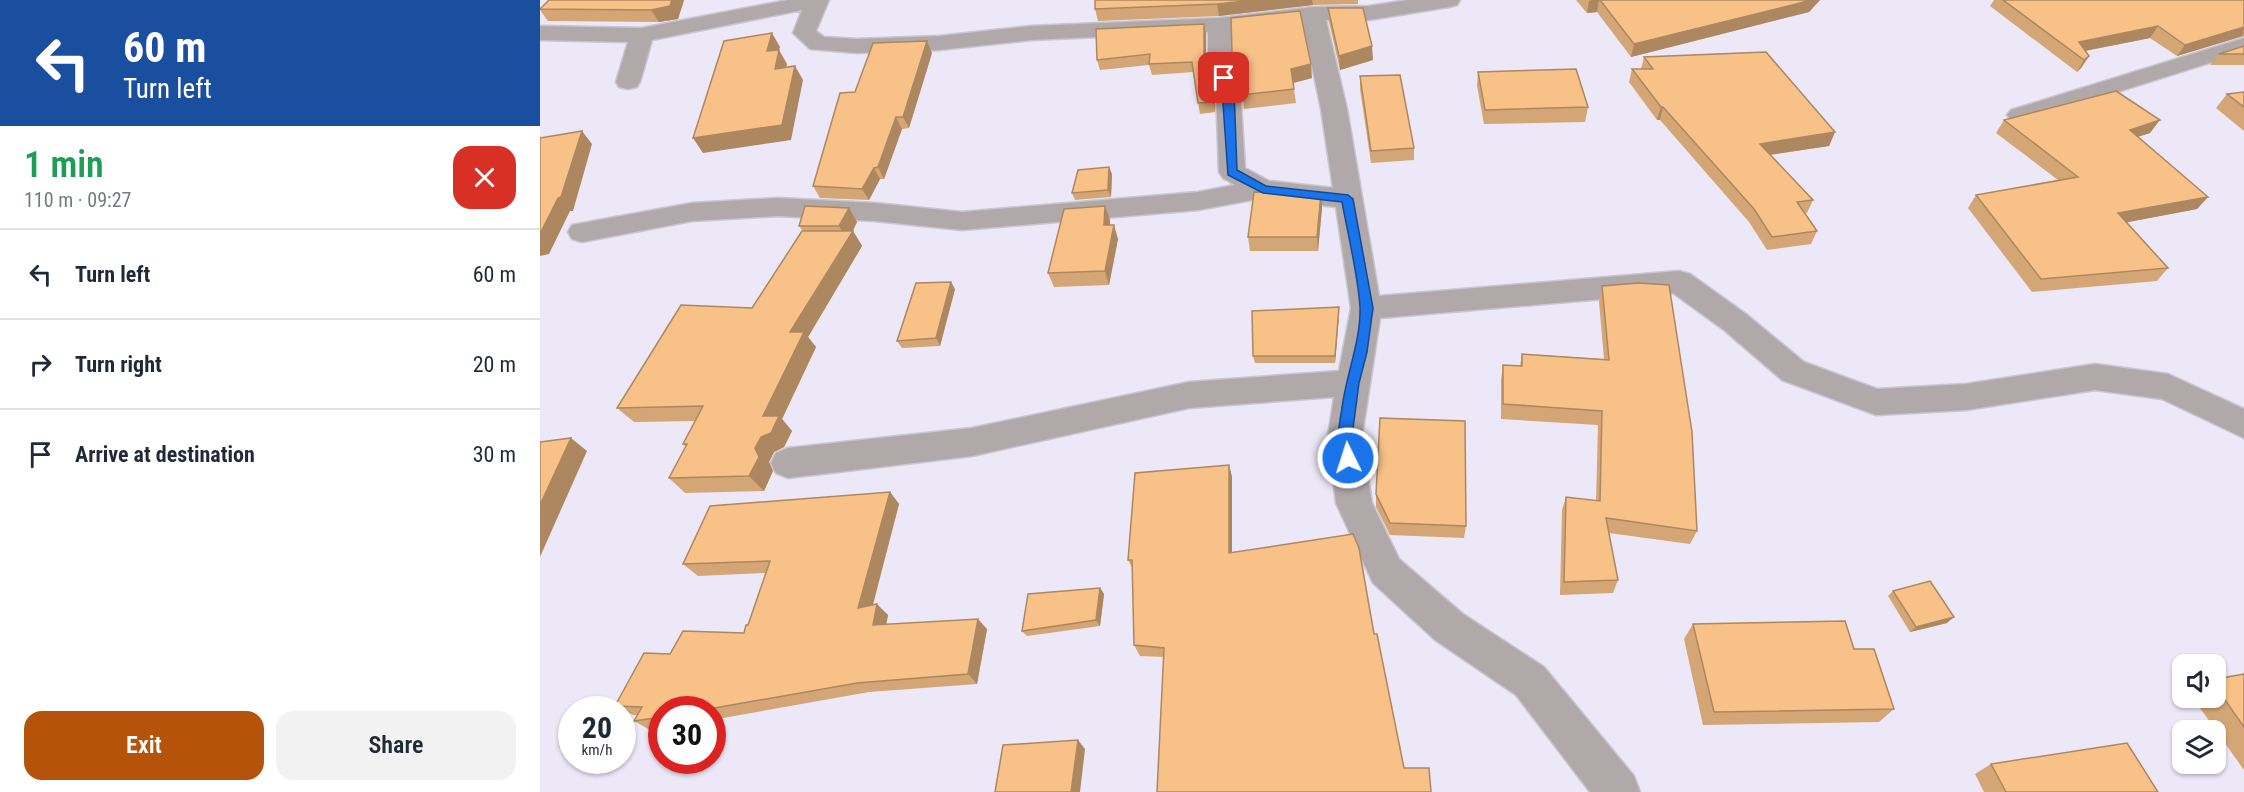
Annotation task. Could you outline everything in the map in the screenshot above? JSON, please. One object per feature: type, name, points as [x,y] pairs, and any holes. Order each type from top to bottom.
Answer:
[{"type":"street","points":[[817,1],[804,33],[818,44],[857,46],[939,43],[1031,33],[1220,25],[1313,14],[1369,14],[1449,0]]},
{"type":"street","points":[[540,33],[642,35],[817,1]]},
{"type":"street","points":[[1313,14],[1334,109],[1366,308],[1345,436],[1354,503],[1386,571],[1449,627],[1530,681],[1618,792]]},
{"type":"street","points":[[1220,25],[1220,66],[1228,89],[1232,172],[1263,189]]},
{"type":"street","points":[[628,82],[642,35]]},
{"type":"street","points":[[2020,115],[2244,45]]},
{"type":"street","points":[[582,232],[692,212],[778,207],[875,212],[962,221],[1198,201],[1263,189],[1348,199]]},
{"type":"street","points":[[1366,308],[1679,282],[1735,322],[1793,371],[1876,402],[1966,397],[2095,377],[2168,387],[2244,424]]},
{"type":"street","points":[[788,464],[972,442],[1189,395],[1352,383]]},
{"type":"building","points":[[549,0],[672,0],[670,6],[651,10],[540,9]]},
{"type":"building","points":[[1095,0],[1254,0],[1217,4],[1095,9]]},
{"type":"building","points":[[1600,0],[1812,0],[1634,44]]},
{"type":"building","points":[[2003,0],[2244,0],[2244,27],[2185,45],[2158,26],[2079,42],[2089,56],[2084,60]]},
{"type":"building","points":[[1328,8],[1363,8],[1372,46],[1339,56]]},
{"type":"building","points":[[1300,11],[1311,64],[1291,69],[1294,89],[1241,95],[1240,74],[1232,52],[1231,18]]},
{"type":"building","points":[[1204,24],[1204,55],[1212,79],[1213,102],[1198,103],[1192,62],[1149,64],[1150,54],[1097,60],[1096,29]]},
{"type":"building","points":[[772,33],[767,51],[779,50],[775,69],[795,66],[782,125],[693,138],[724,41]]},
{"type":"building","points":[[927,41],[903,117],[896,117],[878,167],[874,168],[862,189],[813,186],[840,93],[855,92],[873,43]]},
{"type":"building","points":[[2244,46],[2244,54],[2219,54]]},
{"type":"building","points":[[1766,52],[1835,132],[1760,144],[1813,200],[1797,202],[1817,231],[1772,237],[1754,209],[1661,107],[1632,69],[1653,69],[1644,57]]},
{"type":"building","points":[[1576,69],[1588,107],[1485,110],[1478,72]]},
{"type":"building","points":[[1400,75],[1414,148],[1371,151],[1360,76]]},
{"type":"building","points":[[2116,91],[2160,120],[2130,130],[2208,197],[2118,213],[2168,268],[2041,279],[1976,195],[2078,177],[2004,120]]},
{"type":"building","points":[[2244,92],[2244,107],[2227,94]]},
{"type":"building","points":[[582,131],[561,197],[558,198],[540,234],[540,138]]},
{"type":"building","points":[[1109,167],[1108,190],[1072,193],[1078,170]]},
{"type":"building","points":[[1254,192],[1321,193],[1317,237],[1248,237]]},
{"type":"building","points":[[805,206],[849,208],[839,226],[799,226]]},
{"type":"building","points":[[1105,206],[1104,225],[1114,225],[1105,271],[1048,273],[1064,209]]},
{"type":"building","points":[[802,231],[853,231],[790,332],[804,332],[763,416],[779,416],[771,433],[761,437],[755,448],[759,457],[749,476],[669,478],[687,444],[683,444],[703,406],[617,408],[681,305],[752,308]]},
{"type":"building","points":[[951,282],[936,338],[897,341],[916,283]]},
{"type":"building","points":[[1638,283],[1669,285],[1692,432],[1697,531],[1606,518],[1618,580],[1564,582],[1566,497],[1600,501],[1602,411],[1503,404],[1503,365],[1522,366],[1522,354],[1609,360],[1602,286]]},
{"type":"building","points":[[1339,307],[1335,356],[1253,356],[1252,311]]},
{"type":"building","points":[[1380,418],[1465,421],[1466,526],[1390,523],[1376,494]]},
{"type":"building","points":[[571,438],[540,505],[540,442]]},
{"type":"building","points":[[1229,465],[1229,553],[1353,534],[1359,548],[1374,634],[1377,634],[1404,768],[1429,768],[1431,792],[1157,792],[1164,648],[1134,645],[1132,560],[1128,560],[1135,473]]},
{"type":"building","points":[[890,492],[858,608],[877,604],[873,625],[978,619],[968,674],[857,683],[726,706],[726,696],[648,696],[648,719],[636,721],[642,707],[636,707],[636,696],[620,696],[644,653],[670,654],[683,631],[744,633],[748,625],[770,561],[683,564],[710,506]]},
{"type":"building","points":[[1930,581],[1954,617],[1916,627],[1893,591]]},
{"type":"building","points":[[1100,588],[1096,620],[1022,631],[1028,594]]},
{"type":"building","points":[[1845,621],[1854,649],[1874,649],[1894,709],[1714,712],[1693,624]]},
{"type":"building","points":[[2244,674],[2244,727],[2226,701],[2226,677]]},
{"type":"building","points":[[1078,740],[1071,792],[995,792],[1003,745]]},
{"type":"building","points":[[2127,743],[2158,792],[2006,792],[1991,764]]},
{"type":"route","points":[[1224,78],[1228,89],[1232,172],[1263,189],[1348,199],[1366,308],[1345,436],[1348,458]]}]
